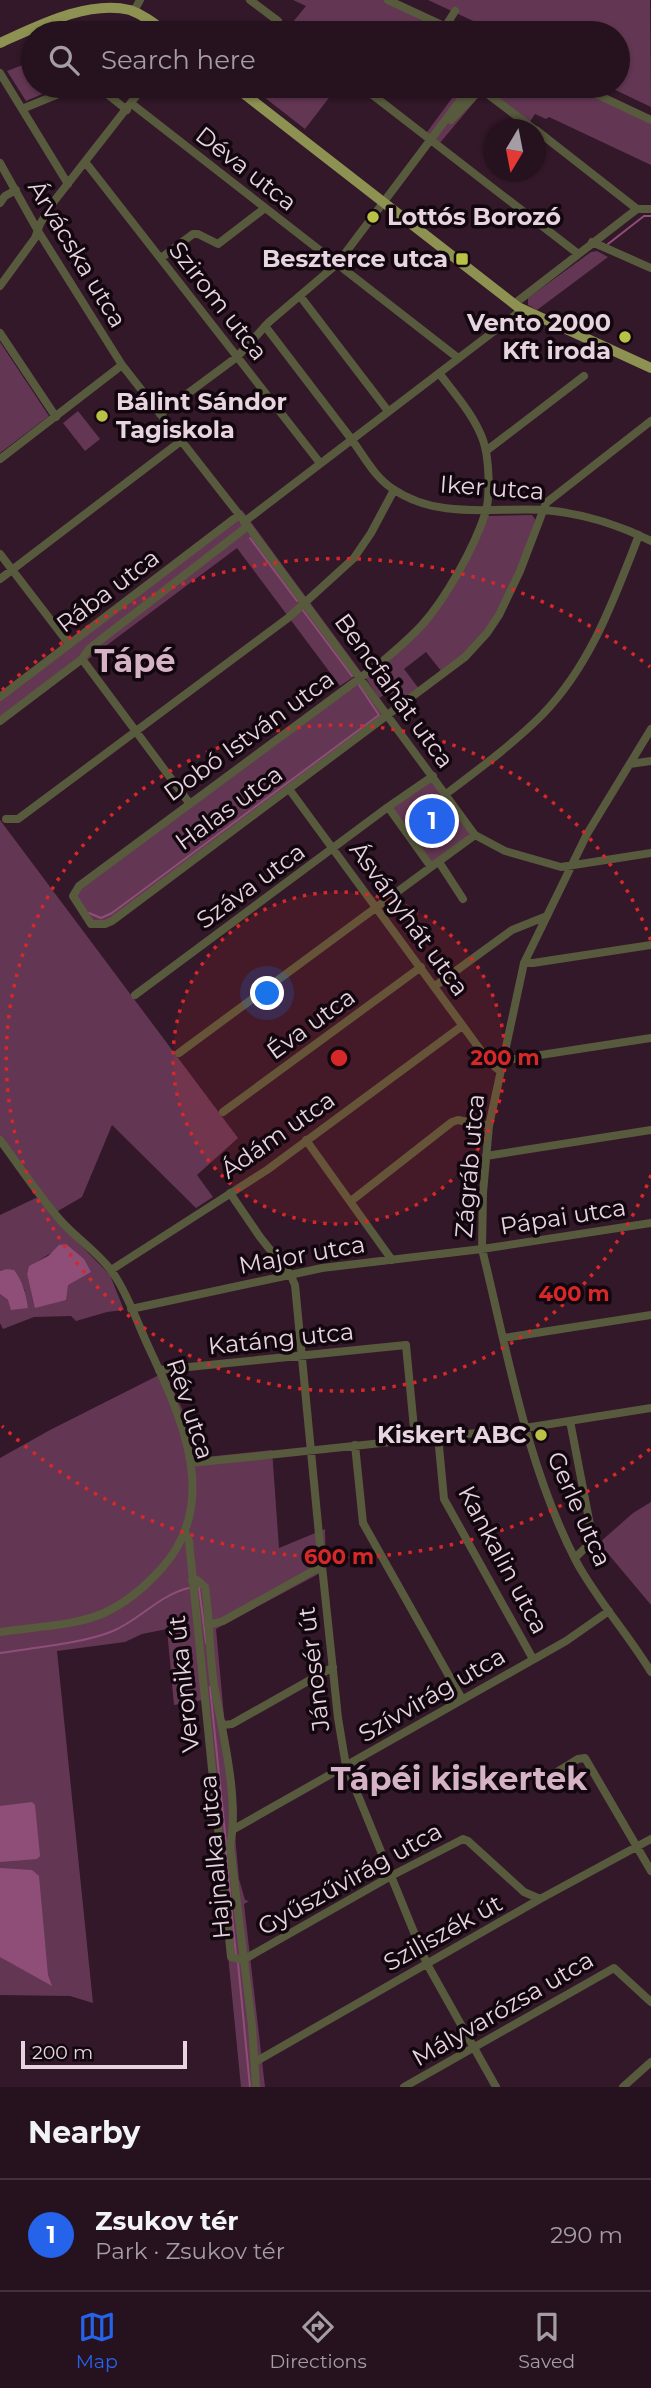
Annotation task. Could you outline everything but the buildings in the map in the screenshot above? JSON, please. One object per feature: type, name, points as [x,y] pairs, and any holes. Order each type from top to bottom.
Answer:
[{"type":"main road","points":[[53,21],[85,8],[106,6],[134,11],[149,21]]},
{"type":"main road","points":[[0,43],[21,34]]},
{"type":"main road","points":[[249,98],[518,307],[651,368]]},
{"type":"street","points":[[134,11],[140,0]]},
{"type":"street","points":[[250,0],[278,21]]},
{"type":"street","points":[[388,0],[433,21]]},
{"type":"street","points":[[451,21],[455,11]]},
{"type":"street","points":[[0,73],[68,184]]},
{"type":"street","points":[[22,109],[49,98]]},
{"type":"street","name":"Déva utca","points":[[115,98],[265,208],[458,358]]},
{"type":"street","points":[[0,286],[68,184],[135,98]]},
{"type":"street","points":[[382,98],[430,141],[577,253]]},
{"type":"street","points":[[160,414],[237,357],[265,326],[337,264],[462,98]]},
{"type":"street","points":[[441,126],[450,121],[471,98]]},
{"type":"street","points":[[493,98],[521,119]]},
{"type":"street","points":[[604,98],[651,120]]},
{"type":"street","points":[[546,139],[637,209]]},
{"type":"street","name":"Árvácska utca","points":[[0,163],[38,231],[122,365],[181,441]]},
{"type":"street","name":"Szirom utca","points":[[86,163],[320,463]]},
{"type":"street","points":[[2,197],[16,190]]},
{"type":"street","points":[[161,258],[193,234],[218,244],[265,208]]},
{"type":"street","points":[[0,720],[82,659],[103,638],[244,521],[458,358],[577,253],[637,209],[651,209]]},
{"type":"street","points":[[592,242],[651,268]]},
{"type":"street","points":[[300,296],[388,411]]},
{"type":"street","name":"Iker utca","points":[[265,326],[352,439],[372,470],[394,490],[435,506],[486,512],[542,510],[593,518],[651,541]]},
{"type":"street","points":[[0,333],[56,416]]},
{"type":"street","points":[[0,458],[122,365]]},
{"type":"street","name":"Dobó István utca","points":[[73,896],[79,886],[361,678],[404,643],[444,597],[486,512],[488,482],[482,436],[439,373]]},
{"type":"street","points":[[486,451],[584,376]]},
{"type":"street","points":[[542,510],[546,503],[651,421]]},
{"type":"street","points":[[0,579],[181,441]]},
{"type":"street","name":"Bencfahát utca","points":[[181,441],[244,521],[475,835],[505,851],[561,867],[651,853]]},
{"type":"street","points":[[6,819],[18,819],[288,618],[354,558],[394,490]]},
{"type":"street","name":"Halas utca","points":[[73,896],[91,924],[111,921],[465,657],[487,633],[513,586],[542,510]]},
{"type":"street","name":"Rába utca","points":[[0,697],[69,644],[244,521]]},
{"type":"street","points":[[446,794],[516,740],[544,713],[572,677],[597,637],[639,535]]},
{"type":"street","points":[[0,554],[69,644]]},
{"type":"street","points":[[82,659],[190,804]]},
{"type":"street","name":"Zágráb utca","points":[[525,1428],[482,1249],[481,1225],[489,1126],[524,963],[587,834],[651,729]]},
{"type":"street","points":[[630,764],[651,761]]},
{"type":"street","name":"Száva utca","points":[[135,995],[433,776]]},
{"type":"street","name":"Ásványhát utca","points":[[289,789],[462,1026],[490,1063],[500,1070]]},
{"type":"street","points":[[388,807],[463,899]]},
{"type":"street","points":[[179,1053],[475,835]]},
{"type":"street","points":[[435,986],[512,930],[547,916]]},
{"type":"street","points":[[524,963],[534,964],[651,945]]},
{"type":"street","name":"Éva utca","points":[[223,1112],[421,967]]},
{"type":"street","name":"Ádám utca","points":[[111,1270],[267,1170],[462,1026]]},
{"type":"street","points":[[502,1061],[651,1038]]},
{"type":"street","points":[[351,1201],[452,1122],[458,1120],[489,1126]]},
{"type":"street","points":[[486,1156],[651,1130]]},
{"type":"street","name":"Rév utca","points":[[0,1140],[59,1219],[111,1270],[159,1370],[179,1419],[191,1463],[193,1498],[186,1532],[172,1556],[153,1578],[122,1604],[84,1619],[0,1632]]},
{"type":"street","points":[[306,1140],[393,1260]]},
{"type":"street","name":"Jánosér út","points":[[230,1193],[291,1276],[295,1286],[322,1566],[346,1766],[427,1964],[496,2087]]},
{"type":"street","name":"Pápai utca","points":[[482,1249],[651,1223]]},
{"type":"street","name":"Major utca","points":[[131,1309],[322,1268],[482,1249]]},
{"type":"street","points":[[504,1338],[651,1315]]},
{"type":"street","name":"Katáng utca","points":[[159,1370],[406,1345],[415,1438]]},
{"type":"street","points":[[191,1463],[525,1428],[651,1408]]},
{"type":"street","points":[[570,1421],[592,1535],[589,1544],[575,1558]]},
{"type":"street","name":"Gerle utca","points":[[525,1428],[540,1476],[575,1558],[651,1672]]},
{"type":"street","name":"Kankalin utca","points":[[438,1436],[444,1499],[533,1659]]},
{"type":"street","points":[[355,1445],[363,1523],[462,1699]]},
{"type":"street","name":"Veronika út","points":[[186,1532],[231,1957],[243,1960]]},
{"type":"street","points":[[208,1625],[223,1621],[322,1566]]},
{"type":"street","name":"Hajnalka utca","points":[[192,1580],[205,1587],[214,1684],[223,1725],[234,1829],[230,1846],[256,2087]]},
{"type":"street","name":"Szívvirág utca","points":[[234,1829],[566,1641],[609,1611]]},
{"type":"street","points":[[223,1725],[232,1724],[333,1667]]},
{"type":"street","points":[[544,1780],[578,1759],[585,1758],[651,1871]]},
{"type":"street","name":"Gyűszűvirág utca","points":[[243,1960],[391,1876],[463,1839],[524,1892],[540,1899]]},
{"type":"street","name":"Sziliszék út","points":[[255,2062],[540,1899],[651,1839]]},
{"type":"street","points":[[220,1846],[230,1846]]},
{"type":"street","name":"Mályvarózsa utca","points":[[404,2087],[614,1968],[651,2002]]},
{"type":"street","points":[[623,2087],[651,2062]]},
{"type":"shaded area","points":[[293,0],[392,0],[439,21],[294,21],[306,6]]},
{"type":"shaded area","points":[[428,0],[650,0],[651,107],[630,97],[630,21],[473,21]]},
{"type":"shaded area","points":[[21,66],[21,93],[7,71]]},
{"type":"shaded area","points":[[265,98],[329,98],[305,129]]},
{"type":"shaded area","points":[[452,98],[478,98],[439,144],[427,132]]},
{"type":"shaded area","points":[[486,98],[609,98],[651,117],[651,165],[549,117],[546,119],[535,114],[532,119],[514,119]]},
{"type":"shaded area","points":[[597,251],[608,257],[537,310],[528,305],[528,298],[591,252]]},
{"type":"shaded area","points":[[0,342],[49,416],[0,453]]},
{"type":"shaded area","points":[[78,411],[100,439],[85,451],[63,423]]},
{"type":"shaded area","points":[[242,510],[361,672],[340,686],[237,548],[0,725],[0,694]]},
{"type":"shaded area","points":[[532,515],[535,519],[530,540],[498,611],[473,646],[442,672],[426,652],[404,669],[420,690],[399,706],[389,692],[379,698],[365,677],[423,627],[488,516]]},
{"type":"shaded area","points":[[360,682],[384,716],[110,920],[94,923],[76,900],[76,892]]},
{"type":"shaded area","points":[[433,776],[475,835],[431,867],[388,807]]},
{"type":"shaded area","points":[[0,820],[238,1138],[197,1175],[213,1197],[196,1208],[112,1125],[82,1197],[51,1215],[110,1275],[124,1310],[76,1321],[71,1316],[34,1317],[3,1329],[0,1323],[0,1294],[8,1300],[25,1291],[17,1274],[6,1269],[0,1271],[0,1215],[38,1197],[0,1146]],"holes":[[[54,1251],[36,1308],[27,1274],[29,1267]]]},
{"type":"shaded area","points":[[66,1244],[84,1259],[91,1272],[68,1285],[66,1300],[35,1308],[27,1274],[29,1266],[48,1256],[59,1245]]},
{"type":"shaded area","points":[[14,1270],[20,1279],[28,1308],[11,1310],[8,1300],[0,1294],[0,1271]]},
{"type":"shaded area","points":[[165,1372],[182,1409],[196,1458],[272,1450],[279,1548],[325,1529],[326,1570],[216,1629],[239,1879],[245,1900],[249,1901],[244,1904],[265,2087],[241,2087],[203,1700],[174,1705],[167,1629],[142,1634],[125,1642],[57,1651],[93,2003],[70,1996],[0,1995],[0,1458]]},
{"type":"shaded area","points":[[651,1502],[651,1605],[599,1543],[633,1513]]},
{"type":"shaded area","points":[[32,1802],[35,1805],[40,1856],[37,1859],[0,1862],[0,1806]]},
{"type":"shaded area","points":[[0,1868],[32,1870],[39,1876],[48,1975],[52,1986],[0,1957]]},
{"type":"waterway","points":[[608,244],[644,216],[651,216]]},
{"type":"waterway","points":[[250,538],[297,601]]},
{"type":"waterway","points":[[302,609],[352,676]]},
{"type":"waterway","points":[[359,685],[379,715]]},
{"type":"waterway","points":[[89,913],[101,918],[112,913],[379,715]]},
{"type":"waterway","points":[[199,1587],[206,1643]]},
{"type":"waterway","points":[[0,1653],[58,1645],[113,1631],[168,1596],[189,1588]]},
{"type":"waterway","points":[[210,1687],[226,1843]]},
{"type":"waterway","points":[[226,1851],[236,1956]]},
{"type":"waterway","points":[[238,1963],[250,2087]]},
{"type":"place","name":"Lottós Borozó","points":[[373,217]]},
{"type":"place","name":"Beszterce utca","points":[[462,259]]},
{"type":"place","name":"Vento 2000 Kft iroda","points":[[625,337]]},
{"type":"place","name":"Bálint Sándor Tagiskola","points":[[102,416]]},
{"type":"place","name":"Zsukov tér","points":[[432,821]]},
{"type":"place","name":"Kiskert ABC","points":[[541,1435]]},
{"type":"district","name":"Tápé","points":[[135,661]]},
{"type":"district","name":"Tápéi kiskertek","points":[[459,1779]]}]
